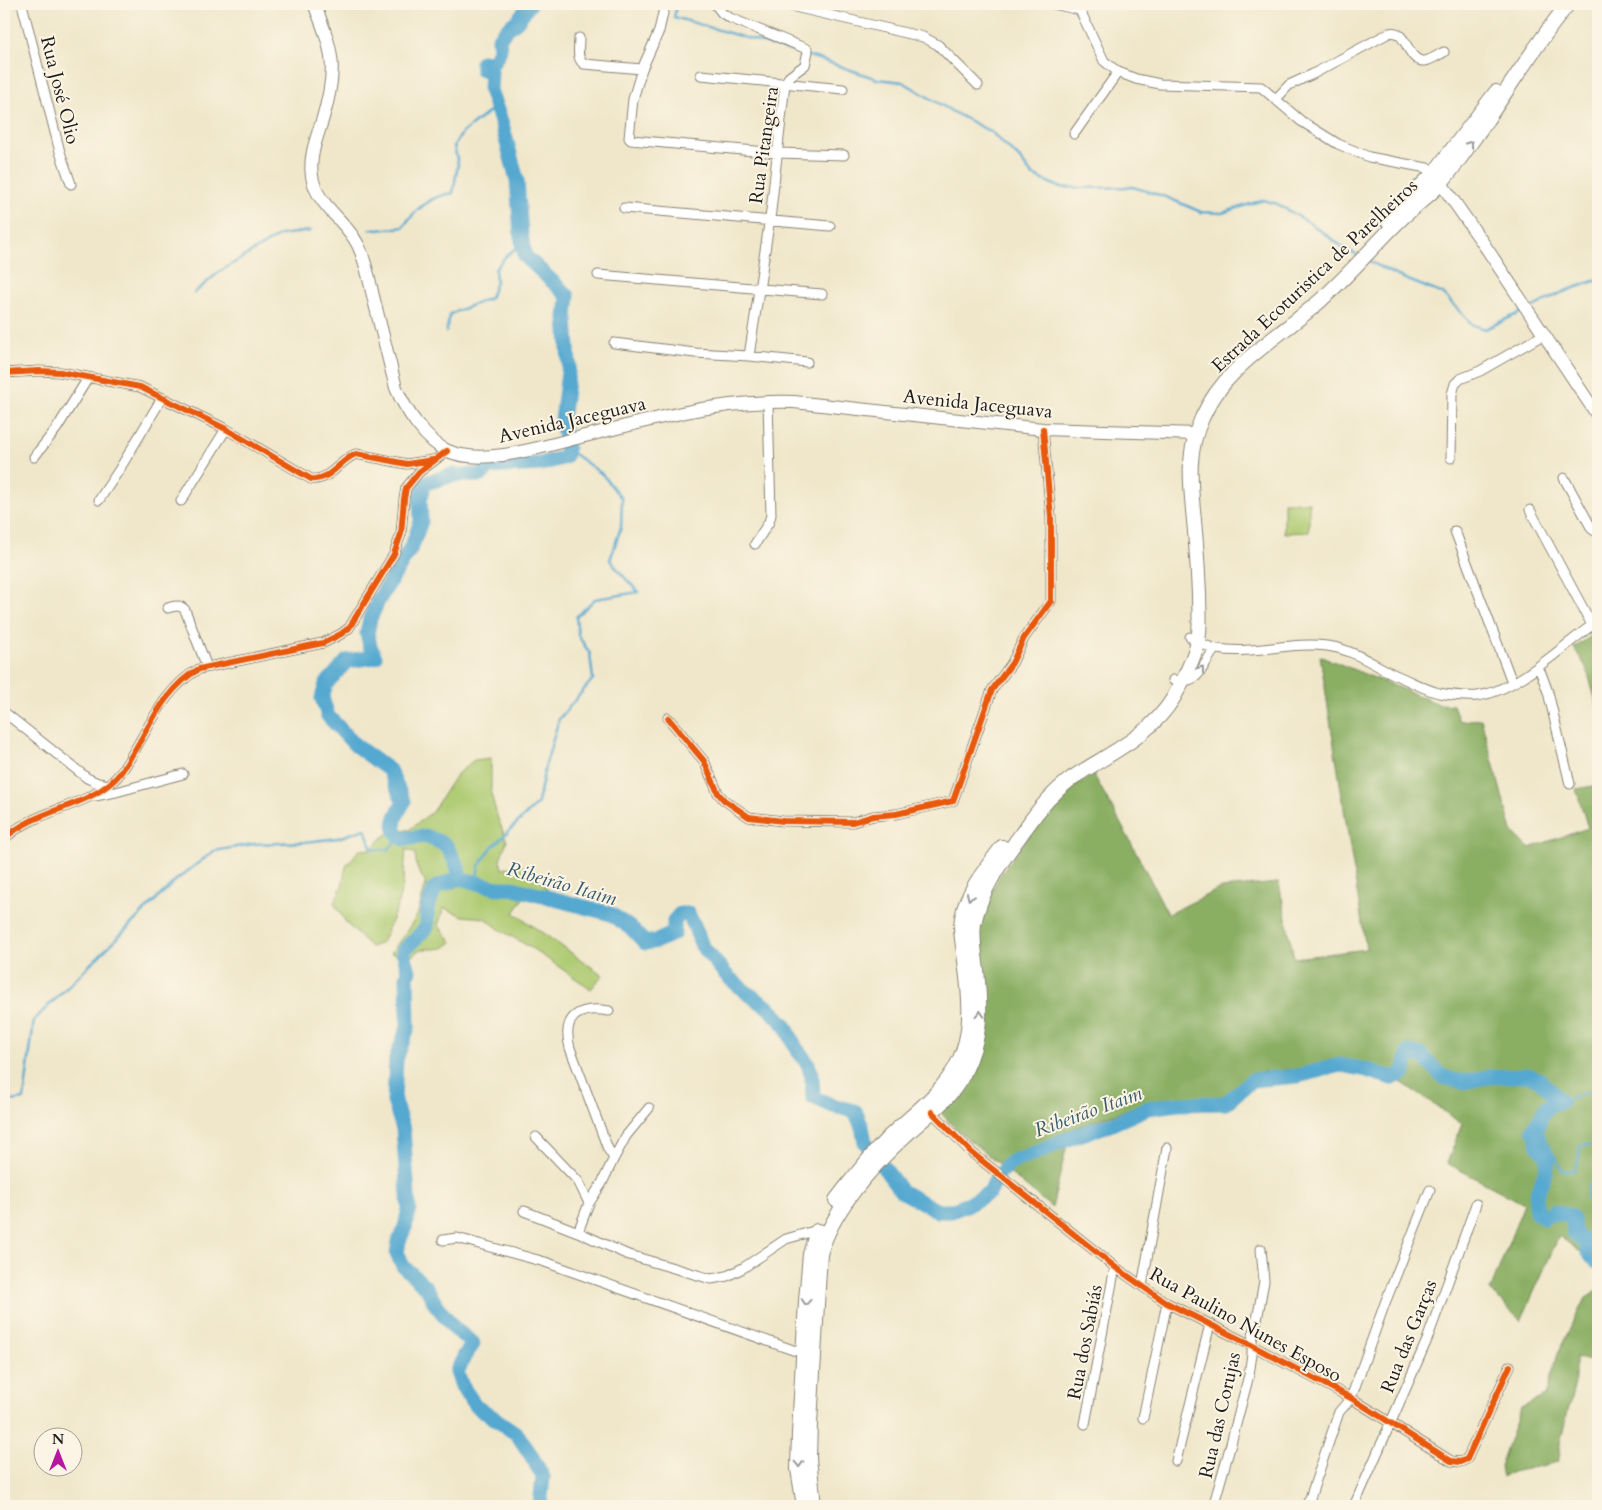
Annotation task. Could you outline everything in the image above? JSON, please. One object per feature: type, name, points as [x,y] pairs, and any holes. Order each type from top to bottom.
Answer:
[{"type":"main road","name":"Avenida Jaceguava","points":[[314,4],[328,36],[333,66],[329,94],[312,150],[311,162],[314,185],[326,205],[342,221],[358,245],[368,275],[396,388],[402,403],[428,436],[447,451],[464,456],[487,457],[577,438],[683,412],[727,404],[768,402],[794,402],[1044,429],[1191,434]]},
{"type":"main road","points":[[1437,178],[1556,4]]},
{"type":"main road","points":[[1437,178],[1568,4]]},
{"type":"main road","points":[[1437,178],[1486,246],[1598,416]]},
{"type":"main road","name":"Estrada Ecoturistica de Parelheiros","points":[[887,1144],[923,1112],[932,1112],[954,1090],[971,1056],[978,1035],[981,1010],[974,925],[984,892],[994,874],[1027,826],[1050,797],[1073,778],[1126,745],[1150,727],[1172,701],[1177,680],[1199,624],[1195,532],[1189,479],[1191,434],[1227,379],[1271,340],[1321,300],[1363,252],[1403,217],[1437,178]]},
{"type":"main road","name":"Estrada Ecoturistica de Parelheiros","points":[[804,1506],[798,1469],[808,1352],[823,1229],[843,1207],[867,1168],[887,1144],[946,1083],[963,1051],[969,1009],[961,926],[966,905],[979,878],[1020,822],[1045,792],[1067,771],[1142,722],[1162,701],[1177,680]]},
{"type":"main road","points":[[932,1112],[931,1106],[946,1083]]},
{"type":"main road","name":"Estrada Ecoturistica de Parelheiros","points":[[808,1352],[809,1458],[814,1506]]},
{"type":"street","name":"Rua José Olio","points":[[22,4],[70,184]]},
{"type":"street","points":[[665,4],[659,31],[642,69],[633,99],[628,135],[631,140],[777,152],[844,155]]},
{"type":"street","name":"Rua Pitangeira","points":[[715,4],[730,18],[807,49],[808,53],[805,65],[785,83],[769,220],[749,356]]},
{"type":"street","points":[[782,4],[923,37],[938,45],[978,85]]},
{"type":"street","points":[[1053,4],[1079,7],[1104,61],[1118,72],[1160,84],[1261,87],[1302,121],[1345,148],[1386,162],[1421,166],[1427,168],[1437,178]]},
{"type":"street","points":[[1276,99],[1289,84],[1313,74],[1389,33],[1399,33],[1415,58],[1426,61],[1444,52]]},
{"type":"street","points":[[579,38],[578,58],[584,64],[642,69]]},
{"type":"street","points":[[1074,134],[1118,72]]},
{"type":"street","points":[[701,75],[843,89]]},
{"type":"street","points":[[624,208],[830,226]]},
{"type":"street","points":[[598,275],[822,294]]},
{"type":"street","points":[[1451,458],[1452,394],[1455,384],[1460,379],[1480,371],[1543,335]]},
{"type":"street","points":[[614,343],[695,353],[807,362]]},
{"type":"street","points":[[4,373],[60,372],[140,387],[226,429],[312,479],[319,480],[325,478],[356,454],[407,464],[435,460]]},
{"type":"street","points":[[34,457],[57,428],[88,378]]},
{"type":"street","points":[[99,500],[162,398]]},
{"type":"street","points":[[754,544],[769,522],[771,515],[768,402]]},
{"type":"street","points":[[181,501],[226,429]]},
{"type":"street","points":[[668,718],[704,761],[718,793],[724,800],[748,817],[783,821],[853,822],[873,816],[896,814],[953,801],[992,690],[1012,663],[1024,638],[1051,601],[1052,517],[1044,429]]},
{"type":"street","points":[[4,839],[22,824],[90,797],[109,785],[120,774],[152,719],[187,675],[207,667],[317,644],[334,639],[349,628],[394,554],[401,534],[406,488],[412,479],[447,451]]},
{"type":"street","points":[[1564,478],[1592,529],[1598,533]]},
{"type":"street","points":[[1194,638],[1216,649],[1331,646],[1350,652],[1395,675],[1437,693],[1466,696],[1492,692],[1537,667],[1595,623],[1530,510]]},
{"type":"street","points":[[1455,531],[1512,682]]},
{"type":"street","points":[[168,608],[176,606],[183,607],[185,610],[207,667]]},
{"type":"street","points":[[1177,680],[1190,681],[1197,675],[1216,649]]},
{"type":"street","points":[[1537,667],[1548,692],[1570,784]]},
{"type":"street","points":[[4,712],[87,778],[109,785]]},
{"type":"street","points":[[90,797],[183,774]]},
{"type":"street","points":[[609,1011],[592,1010],[578,1012],[570,1021],[567,1035],[594,1114],[608,1149],[614,1158]]},
{"type":"street","points":[[578,1232],[589,1203],[602,1183],[626,1136],[649,1108]]},
{"type":"street","name":"Rua Paulino Nunes Esposo","points":[[932,1112],[971,1152],[1115,1267],[1167,1303],[1351,1398],[1451,1461],[1460,1462],[1467,1459],[1510,1366]]},
{"type":"street","points":[[536,1137],[578,1181],[589,1203]]},
{"type":"street","points":[[1142,1286],[1167,1148]]},
{"type":"street","points":[[1306,1506],[1339,1412],[1351,1398],[1385,1302],[1430,1190]]},
{"type":"street","name":"Rua das Garças","points":[[1354,1506],[1427,1340],[1476,1204]]},
{"type":"street","points":[[524,1211],[578,1232],[626,1254],[711,1279],[728,1276],[744,1268],[786,1239],[823,1229]]},
{"type":"street","points":[[443,1240],[457,1238],[545,1262],[793,1350],[808,1352]]},
{"type":"street","name":"Rua das Corujas","points":[[1215,1500],[1249,1375],[1252,1354],[1251,1345],[1264,1281],[1260,1249]]},
{"type":"street","name":"Rua dos Sabiás","points":[[1085,1424],[1115,1267]]},
{"type":"street","points":[[1143,1418],[1167,1303]]},
{"type":"street","points":[[1176,1461],[1210,1324]]},
{"type":"green space","points":[[1284,502],[1309,502],[1309,532],[1284,533]]},
{"type":"green space","points":[[1598,631],[1598,709],[1586,667],[1574,648]]},
{"type":"green space","points":[[1320,656],[1439,704],[1453,705],[1459,721],[1481,719],[1512,831],[1529,848],[1588,828],[1576,789],[1598,785],[1598,1265],[1559,1236],[1521,1321],[1490,1291],[1524,1204],[1447,1163],[1462,1124],[1388,1073],[1339,1060],[1299,1069],[1251,1073],[1224,1098],[1146,1103],[1064,1132],[1066,1149],[1052,1208],[955,1128],[940,1112],[960,1096],[983,1042],[986,1008],[978,929],[990,895],[999,877],[1055,799],[1076,784],[1094,775],[1168,914],[1221,888],[1279,883],[1294,958],[1366,949]]},
{"type":"green space","points":[[491,758],[491,794],[507,841],[500,859],[502,869],[520,865],[540,879],[549,892],[524,897],[514,913],[603,975],[591,989],[485,918],[463,916],[444,908],[438,925],[452,942],[443,948],[418,951],[412,957],[391,953],[417,916],[426,884],[417,868],[415,853],[406,849],[403,884],[397,907],[382,943],[371,947],[347,924],[334,903],[342,886],[346,866],[359,850],[372,849],[382,838],[395,829],[409,830],[432,812],[456,775],[474,760]]},
{"type":"green space","points":[[1598,1289],[1598,1363],[1575,1357],[1575,1383],[1560,1443],[1558,1462],[1512,1472],[1502,1478],[1500,1466],[1521,1408],[1545,1396],[1558,1353],[1585,1298]]},
{"type":"waterway","points":[[530,4],[517,21],[499,38],[500,50],[494,61],[482,62],[482,69],[491,71],[490,90],[502,124],[517,180],[521,235],[525,256],[568,296],[566,317],[569,364],[562,421],[567,449],[565,457],[541,464],[490,467],[481,475],[453,475],[425,483],[420,500],[421,521],[412,546],[378,601],[370,619],[367,633],[375,657],[347,661],[326,684],[322,698],[328,716],[355,745],[389,770],[404,802],[398,812],[394,826],[399,835],[404,839],[426,836],[446,845],[458,867],[459,878],[435,888],[427,909],[427,927],[403,951],[409,971],[407,977],[408,1027],[396,1059],[394,1101],[403,1129],[409,1209],[397,1254],[403,1266],[426,1287],[436,1305],[454,1328],[473,1344],[457,1372],[462,1386],[475,1405],[517,1434],[531,1455],[543,1477],[540,1506]]},
{"type":"waterway","points":[[677,4],[674,17],[822,60],[877,79],[903,82],[991,132],[1019,158],[1032,175],[1059,187],[1133,187],[1166,197],[1201,212],[1222,213],[1263,200],[1277,204],[1310,223],[1344,248],[1359,256]]},
{"type":"waterway","points":[[369,229],[378,230],[403,227],[424,204],[437,197],[453,193],[458,164],[454,146],[462,133],[495,107]]},
{"type":"waterway","points":[[194,293],[219,272],[280,235],[310,231]]},
{"type":"waterway","points":[[446,332],[450,314],[490,298],[496,282],[495,269],[507,255],[523,243]]},
{"type":"waterway","points":[[1367,260],[1398,276],[1443,294],[1473,325],[1485,329],[1524,311]]},
{"type":"waterway","points":[[1531,308],[1563,292],[1598,281]]},
{"type":"waterway","points":[[476,882],[479,866],[492,847],[538,803],[545,767],[559,719],[593,679],[590,654],[578,635],[576,617],[595,599],[639,592],[610,560],[621,527],[622,499],[602,474],[567,449]]},
{"type":"waterway","points":[[4,1102],[24,1099],[34,1020],[176,880],[214,851],[253,844],[305,842],[338,838],[365,829],[372,849],[388,850],[400,836]]},
{"type":"waterway","name":"Ribeirão Itaim","points":[[459,878],[497,888],[513,888],[611,914],[632,929],[645,943],[657,941],[674,933],[674,921],[680,914],[688,914],[702,946],[728,977],[769,1008],[785,1025],[796,1048],[808,1064],[812,1077],[813,1097],[833,1106],[855,1111],[862,1127],[865,1142],[901,1191],[938,1211],[951,1211],[971,1203],[990,1192],[997,1177]]},
{"type":"waterway","name":"Ribeirão Itaim","points":[[1004,1169],[1011,1162],[1072,1137],[1112,1124],[1148,1108],[1179,1104],[1226,1103],[1252,1080],[1298,1076],[1340,1065],[1367,1070],[1392,1078],[1404,1073],[1409,1052],[1421,1055],[1443,1077],[1463,1082],[1488,1077],[1528,1075],[1540,1080],[1561,1102],[1546,1107],[1533,1129],[1538,1146],[1545,1152],[1548,1159],[1548,1164],[1537,1191],[1536,1212],[1544,1218],[1553,1212],[1570,1216],[1573,1219],[1574,1232],[1579,1238],[1590,1245],[1588,1251],[1598,1262]]},
{"type":"waterway","name":"Ribeirão Itaim","points":[[1598,1087],[1566,1100],[1551,1110],[1542,1132],[1562,1170],[1574,1171],[1579,1157],[1580,1145],[1595,1144],[1598,1147]]},
{"type":"waterway","name":"Ribeirão Itaim","points":[[1598,1183],[1588,1185],[1587,1198],[1598,1203]]},
{"type":"cycle path","points":[[4,373],[60,372],[140,387],[226,429],[311,479],[318,479],[330,474],[356,454],[407,464],[433,460]]},
{"type":"cycle path","points":[[668,718],[704,761],[718,793],[724,800],[749,817],[783,821],[853,822],[873,816],[896,814],[953,801],[992,690],[1012,663],[1024,638],[1051,601],[1051,517],[1043,429]]},
{"type":"cycle path","points":[[4,839],[30,821],[74,804],[102,790],[114,780],[124,769],[162,704],[178,684],[199,669],[323,643],[349,628],[394,554],[401,534],[406,488],[419,472],[447,451]]},
{"type":"cycle path","points":[[932,1112],[971,1152],[1115,1267],[1167,1303],[1351,1398],[1451,1461],[1460,1462],[1467,1459],[1510,1366]]}]
